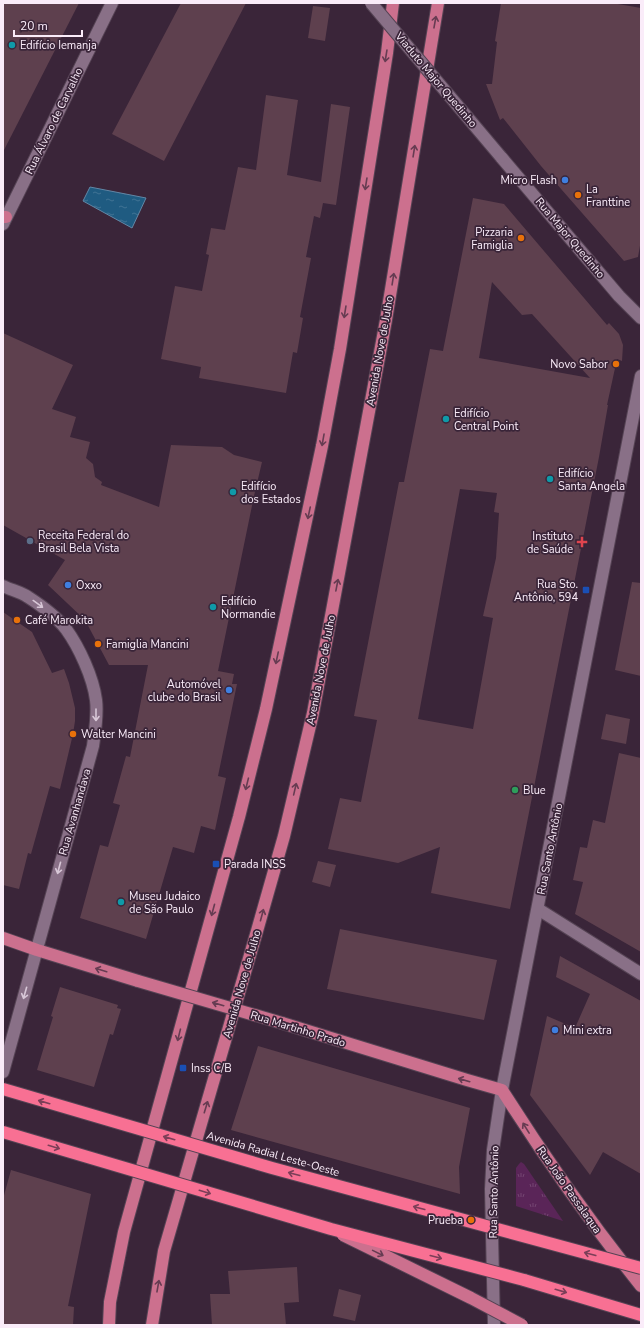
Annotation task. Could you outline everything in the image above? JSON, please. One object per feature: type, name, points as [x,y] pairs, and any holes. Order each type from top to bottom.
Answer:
[{"type":"highway","name":"Avenida Radial Leste-Oeste","points":[[3,1089],[264,1166],[641,1268]]},
{"type":"highway","points":[[3,1132],[331,1229],[524,1280],[641,1315]]},
{"type":"main road","points":[[109,1325],[110,1302],[124,1232],[241,809],[266,710],[315,483],[340,349],[393,3]]},
{"type":"main road","name":"Avenida Nove de Julho","points":[[152,1325],[164,1251],[264,909],[284,836],[313,713],[386,320],[438,3]]},
{"type":"main road","name":"Rua Martinho Prado","points":[[3,938],[138,981],[502,1090]]},
{"type":"main road","name":"Rua João Passalaqua","points":[[502,1090],[530,1135],[588,1218],[641,1286]]},
{"type":"main road","points":[[331,1229],[471,1298],[522,1325]]},
{"type":"street","name":"Rua Álvaro de Carvalho","points":[[4,219],[112,3]]},
{"type":"street","name":"Viaduto Major Quedinho","points":[[371,3],[501,157]]},
{"type":"street","name":"Rua Major Quedinho","points":[[501,157],[619,296],[641,318]]},
{"type":"street","name":"Rua Santo Antônio","points":[[494,1325],[491,1189],[493,1150],[502,1090],[641,376]]},
{"type":"street","name":"Rua Avanhandava","points":[[3,586],[27,596],[51,614],[66,629],[81,656],[90,678],[96,700],[96,722],[93,746],[3,1072]]},
{"type":"street","points":[[538,909],[641,974]]},
{"type":"green space","points":[[521,1162],[524,1164],[563,1221],[516,1206],[516,1168]]},
{"type":"water","points":[[90,187],[146,198],[132,228],[83,201]]},
{"type":"building","points":[[3,3],[79,3],[3,152]]},
{"type":"building","points":[[181,3],[246,3],[164,161],[112,134]]},
{"type":"building","points":[[501,3],[612,3],[641,8],[641,240],[638,257],[624,261],[541,166],[503,118],[500,120],[486,84],[492,84],[497,42],[495,41]]},
{"type":"building","points":[[313,6],[330,8],[325,41],[308,38]]},
{"type":"building","points":[[266,95],[298,100],[287,175],[321,182],[331,104],[350,107],[336,205],[323,203],[320,218],[314,216],[306,257],[311,258],[300,317],[303,318],[297,353],[293,352],[286,393],[199,378],[201,367],[161,359],[175,286],[202,291],[209,255],[206,254],[211,228],[225,230],[238,167],[256,170]]},
{"type":"building","points":[[473,198],[504,204],[607,325],[609,323],[619,334],[623,345],[622,361],[617,359],[607,405],[599,457],[510,909],[431,893],[440,847],[398,863],[328,849],[340,798],[361,802],[377,720],[354,716],[399,482],[404,482],[430,349],[443,351]],"holes":[[[492,282],[522,315],[532,314],[590,378],[479,358]],[[460,489],[497,493],[494,512],[499,513],[496,558],[483,616],[493,618],[473,729],[418,719]]]},
{"type":"building","points":[[3,333],[73,365],[52,409],[76,417],[70,437],[90,442],[86,458],[93,464],[95,477],[102,482],[101,485],[159,507],[171,445],[222,447],[234,455],[262,462],[218,671],[234,674],[232,684],[237,684],[218,776],[226,778],[215,830],[201,826],[194,853],[173,847],[146,939],[80,918],[100,845],[108,847],[120,805],[113,803],[126,756],[130,757],[148,665],[109,665],[85,620],[48,585],[65,560],[3,525]]},
{"type":"building","points":[[632,582],[641,583],[641,676],[615,670]]},
{"type":"building","points":[[3,612],[32,632],[52,673],[64,669],[75,708],[73,734],[60,789],[50,786],[31,854],[28,853],[19,889],[3,885]]},
{"type":"building","points":[[606,714],[630,719],[626,744],[601,739]]},
{"type":"building","points":[[619,753],[641,758],[641,952],[575,914],[583,882],[573,880],[580,847],[587,848],[593,820],[605,823]]},
{"type":"building","points":[[318,861],[336,865],[330,887],[312,882]]},
{"type":"building","points":[[340,929],[497,960],[484,1020],[327,989]]},
{"type":"building","points":[[560,956],[641,1001],[641,1174],[603,1152],[590,1175],[530,1095],[547,1016],[575,1028],[590,994],[556,977]]},
{"type":"building","points":[[60,987],[118,1005],[117,1008],[121,1009],[113,1035],[110,1034],[94,1087],[37,1070],[53,1017],[51,1016]]},
{"type":"building","points":[[258,1046],[470,1108],[459,1167],[460,1194],[231,1130]]},
{"type":"building","points":[[11,1170],[91,1194],[68,1306],[74,1307],[73,1325],[3,1325],[3,1199]]},
{"type":"building","points":[[297,1267],[299,1302],[284,1303],[286,1325],[212,1325],[210,1294],[230,1294],[228,1271]]},
{"type":"building","points":[[339,1289],[361,1295],[355,1321],[333,1316]]},
{"type":"place","name":"Edifício Iemanja","points":[[12,45]]},
{"type":"place","name":"Micro Flash","points":[[565,180]]},
{"type":"place","name":"La Franttine","points":[[578,195]]},
{"type":"place","name":"Pizzaria Famiglia","points":[[521,238]]},
{"type":"place","name":"Novo Sabor","points":[[616,364]]},
{"type":"place","name":"Edifício Central Point","points":[[446,419]]},
{"type":"place","name":"Edifício Santa Angela","points":[[550,479]]},
{"type":"place","name":"Edifício dos Estados","points":[[233,492]]},
{"type":"place","name":"Receita Federal do Brasil Bela Vista","points":[[30,541]]},
{"type":"place","name":"Instituto de Saúde","points":[[582,542]]},
{"type":"place","name":"Oxxo","points":[[68,585]]},
{"type":"place","name":"Rua Sto. Antônio, 594","points":[[586,590]]},
{"type":"place","name":"Edifício Normandie","points":[[213,607]]},
{"type":"place","name":"Café Marokita","points":[[17,620]]},
{"type":"place","name":"Famiglia Mancini","points":[[98,644]]},
{"type":"place","name":"Automóvel clube do Brasil","points":[[229,690]]},
{"type":"place","name":"Walter Mancini","points":[[73,734]]},
{"type":"place","name":"Blue","points":[[515,790]]},
{"type":"place","name":"Parada INSS","points":[[216,864]]},
{"type":"place","name":"Museu Judaico de São Paulo","points":[[121,902]]},
{"type":"place","name":"Mini extra","points":[[555,1030]]},
{"type":"place","name":"Inss C/B","points":[[183,1068]]},
{"type":"place","name":"Prueba","points":[[471,1220]]}]
